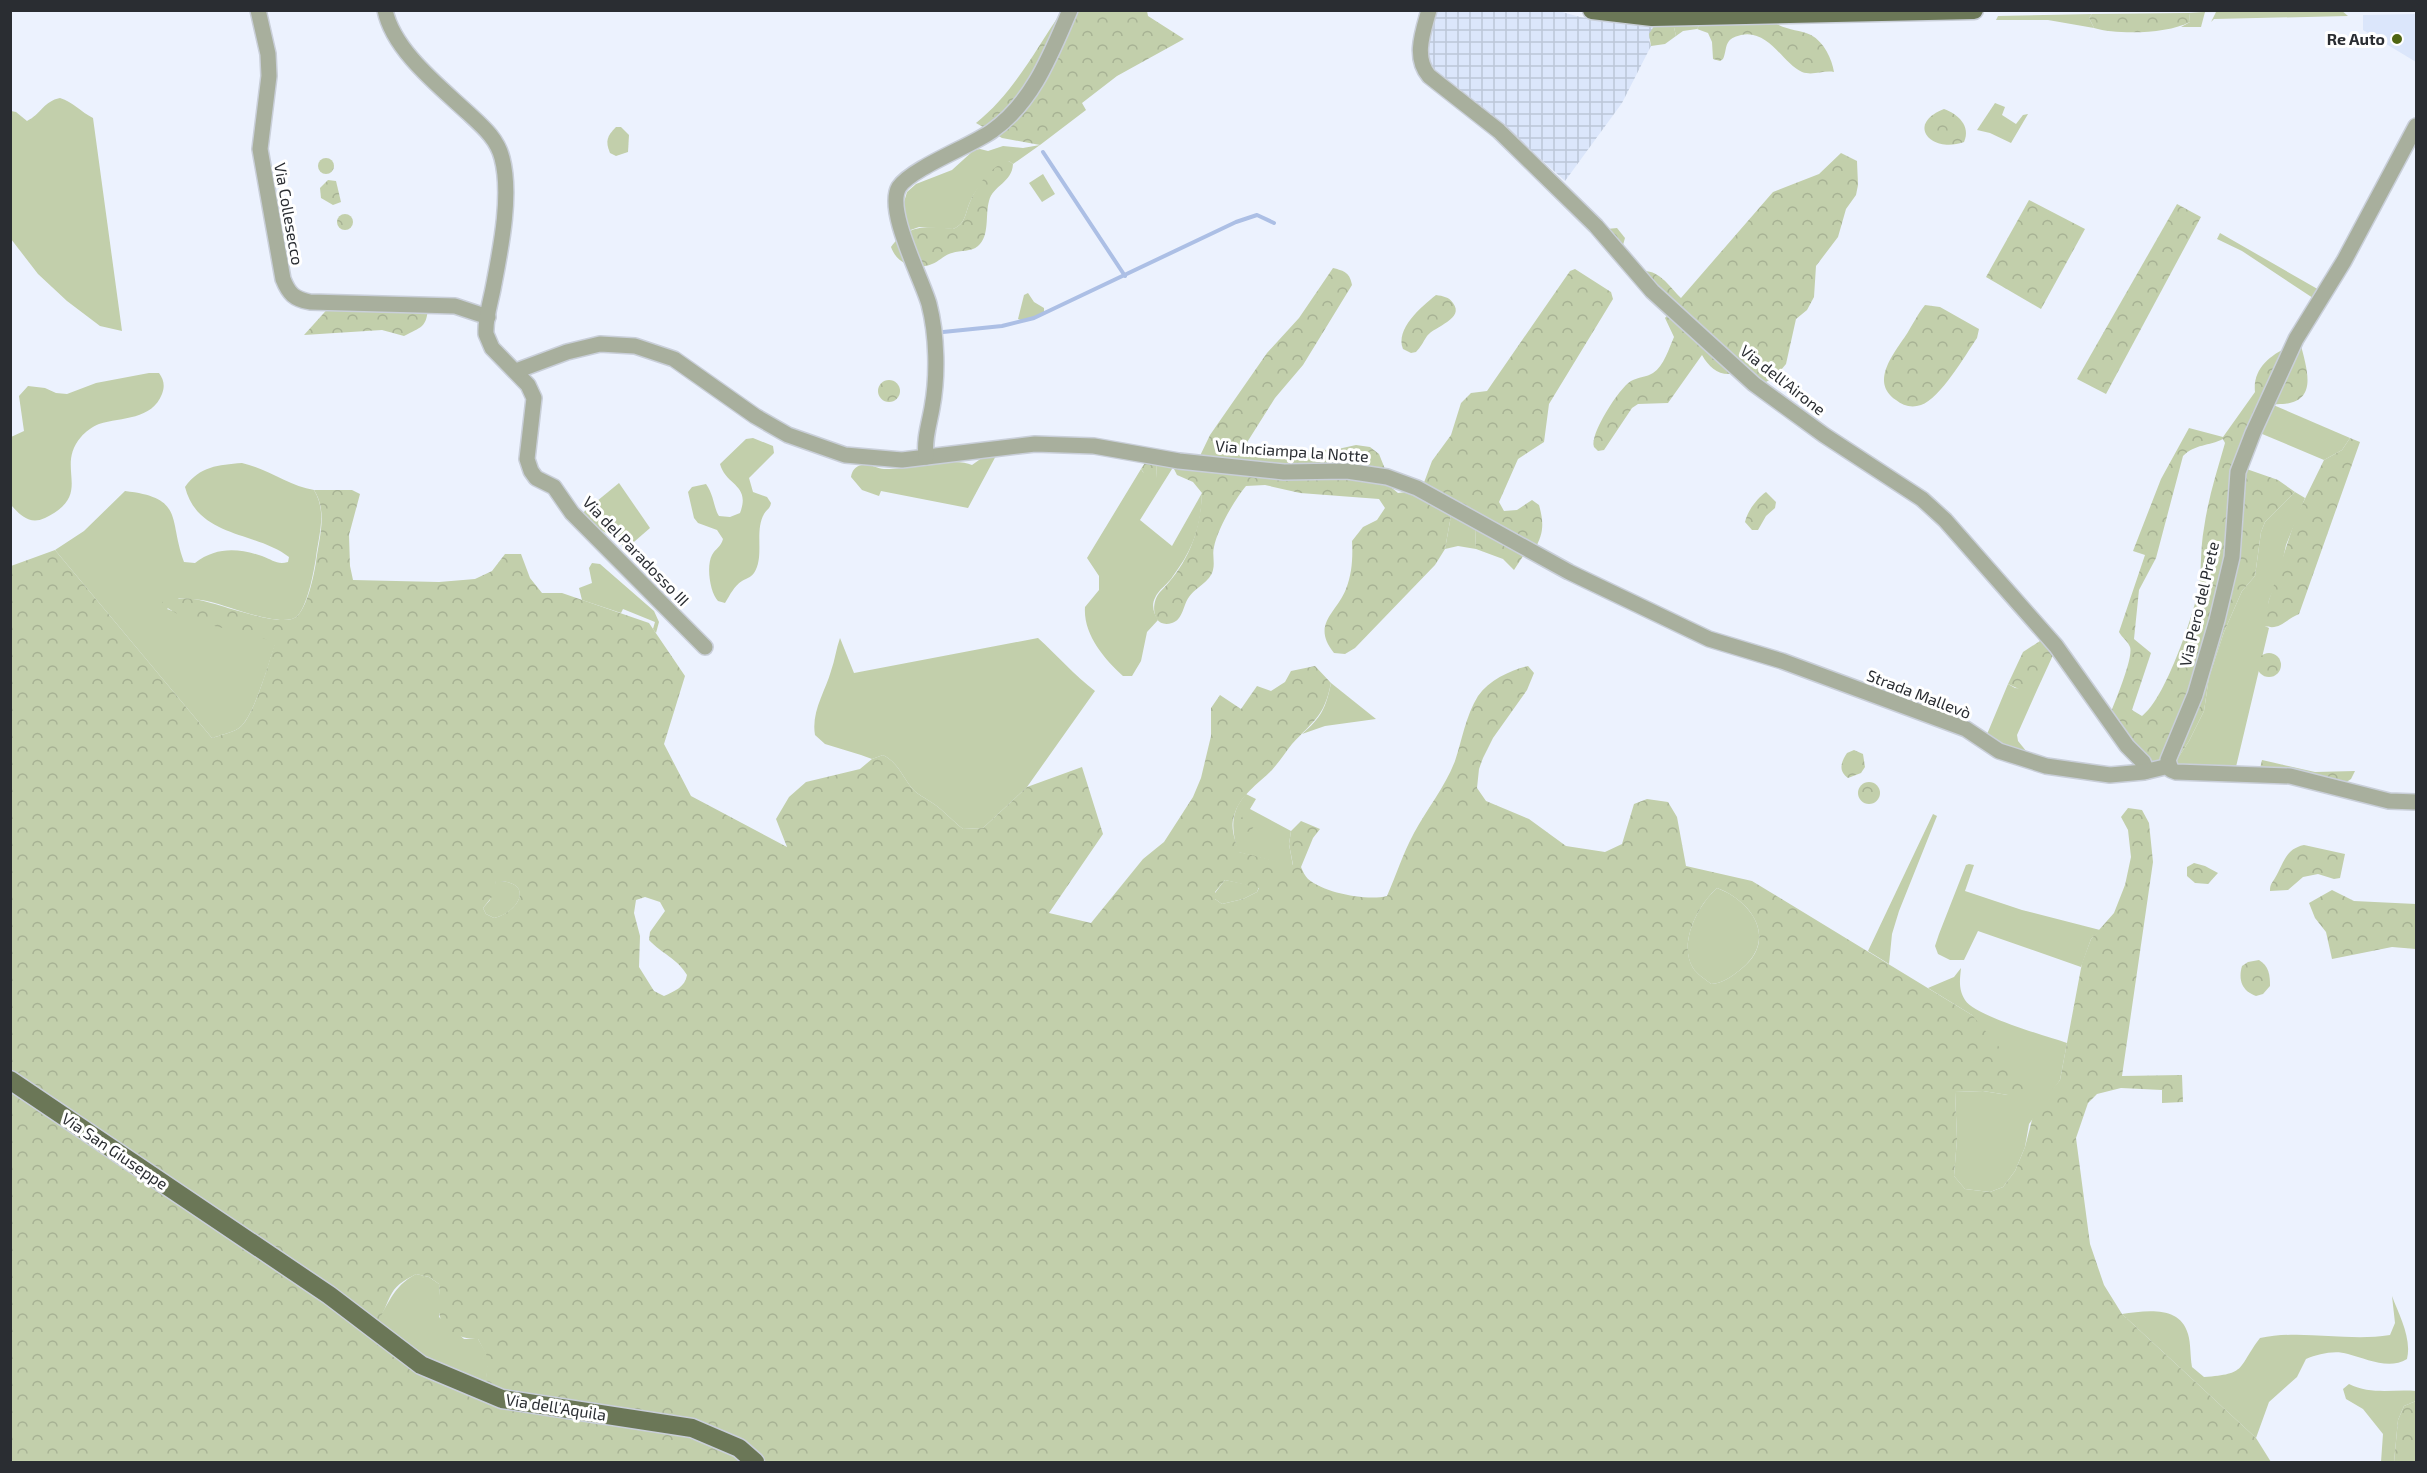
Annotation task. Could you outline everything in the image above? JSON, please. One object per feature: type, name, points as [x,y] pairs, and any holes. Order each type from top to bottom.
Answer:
[{"type":"main road","points":[[1593,10],[1652,16],[1974,10]]},
{"type":"main road","name":"Via San Giuseppe","points":[[10,1080],[219,1221]]},
{"type":"main road","name":"Via dell'Aquila","points":[[219,1221],[329,1295],[421,1365],[502,1400],[692,1428],[740,1448],[755,1462]]},
{"type":"street","name":"Via Collesecco","points":[[258,10],[266,46],[269,76],[269,93],[260,149],[283,279],[292,296],[310,302],[455,306],[488,317]]},
{"type":"street","name":"Via del Paradosso III","points":[[385,10],[396,35],[418,66],[488,131],[497,144],[502,158],[505,177],[502,242],[486,334],[489,344],[528,385],[534,398],[527,459],[531,471],[536,478],[554,487],[572,513],[705,647]]},
{"type":"street","points":[[926,457],[925,435],[933,408],[936,378],[933,333],[929,303],[908,249],[895,199],[899,187],[917,172],[992,132],[1014,111],[1029,93],[1041,73],[1070,10]]},
{"type":"street","name":"Via dell'Airone","points":[[1429,10],[1420,56],[1424,70],[1429,76],[1499,131],[1596,226],[1652,291],[1754,384],[1824,435],[1922,499],[1945,520],[2056,646],[2127,746],[2143,762],[2147,771]]},
{"type":"street","name":"Via Pero del Prete","points":[[2169,766],[2171,750],[2195,695],[2217,620],[2232,557],[2238,472],[2253,433],[2296,339],[2344,261],[2416,126]]},
{"type":"street","name":"Via Inciampa la Notte","points":[[516,371],[567,352],[600,344],[635,346],[674,359],[755,416],[788,435],[845,455],[902,460],[1035,444],[1094,446],[1214,465],[1284,472],[1347,471],[1387,477],[1417,488],[1569,572],[1660,616]]},
{"type":"street","name":"Strada Mallevò","points":[[1660,616],[1709,639],[1782,661],[1966,729],[1999,751],[2046,766],[2110,775],[2169,766]]},
{"type":"street","points":[[2169,766],[2171,770],[2182,773],[2290,776],[2389,801],[2416,801]]},
{"type":"shaded area","points":[[1555,10],[1580,17],[1656,23],[1649,40],[1651,46],[1622,103],[1565,181],[1515,136],[1508,138],[1426,70],[1430,11]]},
{"type":"shaded area","name":"Re Auto","points":[[2416,14],[2416,62],[2363,30],[2363,15]]},
{"type":"green space","points":[[2341,10],[2348,16],[2214,19],[2211,22],[2216,12]]},
{"type":"green space","points":[[1062,11],[1147,11],[1148,16],[1184,39],[1117,76],[1082,103],[1086,110],[1040,145],[1002,138],[976,123],[1013,85]]},
{"type":"green space","points":[[2205,12],[2201,27],[2181,27],[2190,22],[2189,13]]},
{"type":"green space","points":[[2189,13],[2190,22],[2169,29],[2142,32],[2116,32],[2094,28],[2089,18],[2092,14]]},
{"type":"green space","points":[[2092,14],[2089,18],[2094,28],[2048,20],[1996,20],[1998,16]]},
{"type":"green space","points":[[1773,22],[1816,38],[1827,51],[1834,72],[1802,72],[1768,42],[1751,35],[1741,35],[1731,39],[1723,59],[1720,61],[1713,59],[1712,42],[1708,33],[1697,29],[1701,23]]},
{"type":"green space","points":[[1656,23],[1673,23],[1676,36],[1665,44],[1651,46],[1649,34]]},
{"type":"green space","points":[[1673,23],[1701,23],[1697,29],[1683,31],[1676,36]]},
{"type":"green space","points":[[60,98],[93,118],[122,331],[100,326],[67,301],[38,274],[11,239],[11,111],[16,112],[27,121],[50,102]]},
{"type":"green space","points":[[1995,103],[2005,107],[2002,115],[2016,124],[2023,115],[2028,114],[2011,143],[1990,133],[1977,130]]},
{"type":"green space","points":[[1944,109],[1962,121],[1966,131],[1964,142],[1952,145],[1941,144],[1927,136],[1924,129],[1926,122],[1932,115]]},
{"type":"green space","points":[[616,127],[621,127],[629,135],[628,152],[616,156],[610,153],[607,142]]},
{"type":"green space","points":[[1040,145],[1013,164],[1009,161],[986,179],[973,195],[963,221],[957,227],[953,229],[919,227],[905,232],[904,202],[907,192],[916,184],[952,170],[974,150],[988,151],[1003,146],[1023,148]]},
{"type":"green space","points":[[1841,153],[1857,161],[1856,195],[1846,209],[1838,237],[1816,266],[1814,297],[1807,310],[1796,319],[1786,364],[1776,376],[1761,385],[1637,272],[1657,274],[1681,298],[1773,192],[1819,174]]},
{"type":"green space","points":[[326,158],[334,166],[326,174],[318,166]]},
{"type":"green space","points":[[1009,161],[1013,164],[1012,170],[991,196],[986,231],[978,246],[949,254],[926,266],[913,266],[898,258],[891,247],[911,230],[927,227],[953,229],[957,227],[965,218],[968,206],[981,183],[996,167]]},
{"type":"green space","points":[[1043,174],[1055,194],[1042,202],[1029,183]]},
{"type":"green space","points":[[328,180],[336,181],[341,202],[333,205],[321,198],[320,188]]},
{"type":"green space","points":[[2029,200],[2085,229],[2041,309],[1986,277]]},
{"type":"green space","points":[[2177,204],[2201,217],[2106,394],[2077,379]]},
{"type":"green space","points":[[345,214],[351,216],[353,222],[351,228],[345,230],[339,228],[337,222],[339,216]]},
{"type":"green space","points":[[1617,228],[1625,238],[1621,252],[1607,229]]},
{"type":"green space","points":[[2220,233],[2321,291],[2316,300],[2242,251],[2217,239]]},
{"type":"green space","points":[[1333,268],[1346,273],[1352,285],[1303,365],[1275,398],[1246,444],[1249,450],[1263,454],[1338,449],[1356,445],[1370,447],[1379,454],[1387,474],[1198,460],[1210,435],[1267,353],[1299,318]]},
{"type":"green space","points":[[1575,269],[1611,292],[1613,299],[1549,404],[1544,442],[1518,459],[1499,502],[1504,511],[1517,510],[1532,500],[1539,505],[1542,528],[1540,539],[1534,550],[1422,488],[1432,461],[1451,435],[1461,403],[1471,393],[1487,391],[1570,271]]},
{"type":"green space","points":[[1028,293],[1034,302],[1044,308],[1044,313],[1025,321],[1018,319],[1024,295]]},
{"type":"green space","points":[[1436,295],[1446,297],[1451,301],[1456,309],[1455,314],[1431,332],[1416,352],[1411,353],[1403,349],[1402,341],[1406,326],[1417,312]]},
{"type":"green space","points":[[332,304],[428,306],[426,319],[422,326],[404,336],[382,330],[304,335]]},
{"type":"green space","points":[[1925,305],[1940,307],[1979,329],[1977,338],[1936,394],[1921,405],[1908,406],[1899,402],[1888,392],[1885,375],[1892,356]]},
{"type":"green space","points":[[1670,312],[1737,373],[1725,374],[1716,371],[1702,355],[1668,403],[1638,404],[1632,408],[1604,450],[1598,451],[1594,447],[1596,433],[1613,402],[1631,381],[1657,370],[1666,356],[1674,337],[1665,318]]},
{"type":"green space","points":[[2300,342],[2306,366],[2307,387],[2304,395],[2286,404],[2271,404],[2238,466],[2278,480],[2295,492],[2265,522],[2261,532],[2255,576],[2242,591],[2224,632],[2209,677],[2204,711],[2189,741],[2174,764],[2148,769],[2108,719],[2129,661],[2130,647],[2119,632],[2145,555],[2133,551],[2161,479],[2189,428],[2223,437],[2255,392],[2255,382],[2262,366],[2275,354]],"holes":[[[2223,439],[2225,443],[2206,517],[2195,605],[2168,677],[2151,707],[2142,716],[2132,710],[2151,653],[2134,639],[2139,590],[2156,558],[2183,456],[2197,447]]]},
{"type":"green space","points":[[159,373],[163,381],[163,391],[157,402],[144,413],[99,424],[83,435],[74,448],[71,459],[72,480],[68,500],[60,509],[40,520],[30,520],[18,513],[11,505],[11,437],[24,431],[19,396],[28,386],[67,394],[96,383]]},
{"type":"green space","points":[[889,380],[897,383],[900,391],[897,399],[889,402],[881,399],[878,391],[881,383]]},
{"type":"green space","points":[[2271,404],[2350,438],[2342,450],[2324,460],[2255,431]]},
{"type":"green space","points":[[753,438],[773,446],[774,453],[749,478],[753,492],[767,497],[771,503],[761,521],[759,559],[754,573],[737,585],[725,603],[718,601],[715,597],[709,572],[712,555],[723,539],[717,530],[698,523],[694,518],[688,492],[692,487],[706,484],[719,516],[730,517],[740,513],[743,503],[740,491],[727,477],[720,464],[746,439]]},
{"type":"green space","points":[[2350,438],[2360,442],[2299,614],[2279,626],[2265,626],[2264,620],[2269,600],[2296,517],[2324,460],[2342,450]]},
{"type":"green space","points":[[998,452],[968,508],[881,491],[879,496],[862,490],[851,477],[854,469],[862,465],[894,469],[954,462],[972,465],[986,455]]},
{"type":"green space","points":[[1148,458],[1157,462],[1156,479],[1147,477],[1141,469]]},
{"type":"green space","points":[[1157,462],[1171,463],[1172,469],[1140,520],[1172,546],[1202,493],[1200,517],[1191,547],[1154,601],[1155,615],[1158,620],[1147,632],[1141,661],[1132,676],[1123,676],[1102,654],[1087,627],[1085,607],[1099,590],[1099,576],[1087,558],[1141,469],[1156,478]]},
{"type":"green space","points":[[242,463],[314,490],[320,506],[320,531],[309,589],[300,613],[296,617],[279,620],[207,601],[179,598],[167,609],[206,623],[251,633],[276,642],[245,722],[236,730],[212,738],[55,550],[84,531],[125,491],[144,494],[166,505],[174,522],[184,562],[195,563],[211,554],[236,550],[278,562],[288,562],[289,557],[275,549],[215,525],[202,516],[192,504],[185,487],[197,475],[217,466]]},
{"type":"green space","points":[[1171,463],[1347,472],[1387,484],[1398,493],[1416,491],[1452,510],[1445,549],[1435,565],[1355,648],[1345,654],[1334,653],[1328,643],[1325,627],[1348,583],[1352,565],[1352,541],[1363,527],[1377,520],[1385,508],[1379,499],[1300,493],[1265,485],[1246,486],[1219,532],[1213,550],[1214,567],[1211,574],[1189,597],[1181,616],[1172,623],[1165,624],[1157,619],[1155,602],[1191,547],[1199,521],[1202,493],[1193,482],[1177,475]]},
{"type":"green space","points":[[619,483],[650,528],[627,548],[580,515]]},
{"type":"green space","points":[[314,490],[352,490],[360,494],[349,535],[353,580],[439,582],[475,579],[492,571],[505,554],[521,554],[530,578],[542,593],[562,593],[649,623],[685,676],[664,744],[691,796],[787,847],[776,819],[789,797],[806,782],[860,769],[872,759],[883,755],[896,765],[913,790],[938,807],[963,829],[983,828],[1027,787],[1082,767],[1103,834],[1049,913],[1091,923],[1143,859],[1164,842],[1193,797],[1201,778],[1211,736],[1211,708],[1220,695],[1241,709],[1257,686],[1271,691],[1285,682],[1291,671],[1315,666],[1331,683],[1325,704],[1317,717],[1272,770],[1240,802],[1233,820],[1234,834],[1239,852],[1293,865],[1289,844],[1291,831],[1301,821],[1320,829],[1313,838],[1301,867],[1307,878],[1324,888],[1346,895],[1379,897],[1387,896],[1410,841],[1451,771],[1467,719],[1478,696],[1501,676],[1528,666],[1534,673],[1527,690],[1493,738],[1479,769],[1477,788],[1486,801],[1529,819],[1566,846],[1605,852],[1622,844],[1634,804],[1647,799],[1668,802],[1677,817],[1686,866],[1752,881],[1972,1015],[2033,1087],[2008,1095],[1983,1091],[1955,1092],[1957,1139],[1954,1176],[1965,1189],[1990,1192],[2003,1187],[2015,1171],[2025,1147],[2034,1112],[2060,1080],[2082,963],[2091,939],[2114,913],[2125,885],[2131,857],[2128,830],[2121,817],[2128,808],[2142,810],[2149,823],[2153,862],[2122,1076],[2182,1075],[2183,1102],[2162,1103],[2162,1090],[2121,1088],[2097,1094],[2088,1103],[2076,1138],[2090,1244],[2104,1285],[2122,1314],[2256,1438],[2271,1462],[762,1462],[742,1444],[485,1387],[488,1358],[478,1339],[455,1334],[442,1323],[439,1309],[439,1284],[429,1277],[416,1274],[399,1284],[375,1324],[11,1074],[11,566],[55,550],[212,738],[236,730],[245,722],[260,688],[275,643],[182,616],[170,610],[162,602],[189,598],[277,620],[296,617],[307,600],[315,568],[322,516]],"holes":[[[1225,880],[1259,888],[1257,892],[1243,899],[1222,904],[1215,899],[1215,892]],[[496,881],[508,882],[516,886],[519,897],[511,910],[494,918],[486,914],[483,908],[495,893]],[[1717,888],[1742,903],[1757,923],[1759,935],[1758,947],[1751,959],[1730,977],[1711,984],[1693,968],[1688,947],[1692,925],[1710,895]],[[645,897],[660,902],[665,911],[650,932],[649,940],[679,964],[687,975],[682,986],[664,996],[654,991],[639,967],[640,936],[634,913],[636,900]]]},
{"type":"green space","points":[[1766,492],[1776,502],[1775,508],[1766,516],[1758,530],[1752,530],[1745,522],[1746,518],[1756,501]]},
{"type":"green space","points":[[2295,492],[2305,498],[2286,545],[2280,573],[2269,600],[2265,626],[2269,628],[2235,771],[2184,771],[2174,764],[2204,711],[2209,677],[2224,632],[2242,591],[2255,576],[2261,532],[2265,522]]},
{"type":"green space","points":[[1452,510],[1475,527],[1476,549],[1458,546],[1445,549]]},
{"type":"green space","points":[[1475,527],[1527,550],[1514,570],[1503,559],[1476,549]]},
{"type":"green space","points":[[592,563],[600,564],[654,611],[659,622],[656,633],[653,629],[655,622],[623,609],[621,613],[582,600],[579,588],[592,583],[589,568]]},
{"type":"green space","points":[[840,638],[854,673],[1038,638],[1095,691],[1027,787],[983,828],[963,829],[938,807],[913,790],[896,765],[888,758],[883,755],[872,759],[825,744],[815,735],[817,710]]},
{"type":"green space","points":[[2043,639],[2054,653],[2037,690],[2021,690],[2008,684],[2023,652]]},
{"type":"green space","points":[[2269,653],[2274,654],[2280,660],[2280,670],[2274,676],[2269,677],[2264,676],[2258,670],[2257,665],[2258,660],[2264,654]]},
{"type":"green space","points":[[1331,683],[1376,719],[1325,726],[1302,734],[1322,712]]},
{"type":"green space","points":[[2008,684],[2015,688],[2037,690],[2017,735],[2018,741],[2031,757],[1985,739]]},
{"type":"green space","points":[[1854,750],[1863,754],[1865,767],[1861,773],[1848,778],[1843,772],[1842,763],[1847,753]]},
{"type":"green space","points":[[2262,760],[2315,772],[2355,771],[2351,779],[2345,783],[2259,773]]},
{"type":"green space","points":[[1869,782],[1877,785],[1880,793],[1877,801],[1869,804],[1861,801],[1858,793],[1861,785]]},
{"type":"green space","points":[[1246,794],[1256,799],[1250,809],[1291,831],[1289,844],[1293,866],[1238,852],[1233,822],[1237,808]]},
{"type":"green space","points":[[1933,814],[1937,816],[1892,934],[1889,964],[1868,951]]},
{"type":"green space","points":[[1246,816],[1254,824],[1246,832],[1238,824]]},
{"type":"green space","points":[[2304,845],[2345,854],[2340,878],[2334,879],[2318,874],[2303,877],[2288,890],[2270,891],[2271,884],[2286,857],[2293,850]]},
{"type":"green space","points":[[2194,863],[2218,873],[2208,884],[2195,883],[2187,876],[2187,867]]},
{"type":"green space","points":[[1966,865],[1974,865],[1965,891],[2022,910],[2100,930],[2091,939],[2081,967],[1978,931],[1964,960],[1950,960],[1938,954],[1935,946],[1939,934]]},
{"type":"green space","points":[[1225,880],[1259,887],[1257,892],[1243,899],[1222,904],[1215,899],[1215,893]]},
{"type":"green space","points":[[496,881],[508,882],[520,891],[516,904],[503,915],[494,918],[486,914],[483,908],[490,900]]},
{"type":"green space","points":[[1717,888],[1730,894],[1751,912],[1757,923],[1759,935],[1758,947],[1751,959],[1730,977],[1711,984],[1693,968],[1688,947],[1692,925],[1697,914]]},
{"type":"green space","points":[[2332,890],[2354,901],[2416,904],[2416,949],[2392,947],[2332,959],[2326,932],[2315,918],[2309,903]]},
{"type":"green space","points":[[2259,960],[2268,971],[2270,986],[2263,994],[2256,996],[2244,988],[2241,971],[2242,966],[2248,962]]},
{"type":"green space","points":[[1961,968],[1961,992],[1971,1006],[1996,1019],[2067,1043],[2060,1080],[2029,1124],[2025,1147],[2015,1171],[2003,1187],[1990,1192],[1965,1189],[1954,1176],[1957,1139],[1955,1092],[1983,1091],[2008,1095],[1972,1015],[1928,988],[1954,977]]},
{"type":"green space","points":[[10,1086],[216,1226],[501,1404],[691,1433],[748,1462],[11,1462]]},
{"type":"green space","points":[[416,1274],[429,1277],[439,1284],[439,1317],[464,1339],[478,1339],[489,1358],[485,1387],[423,1361],[375,1324],[396,1290]]},
{"type":"green space","points":[[2392,1296],[2408,1343],[2407,1359],[2385,1364],[2337,1352],[2306,1359],[2297,1377],[2269,1402],[2256,1438],[2122,1314],[2151,1311],[2170,1314],[2178,1318],[2188,1334],[2192,1367],[2204,1377],[2228,1374],[2240,1368],[2260,1338],[2292,1335],[2374,1337],[2390,1335],[2395,1323]]},
{"type":"green space","points":[[2349,1384],[2374,1391],[2416,1391],[2416,1401],[2404,1406],[2398,1420],[2394,1462],[2381,1462],[2383,1434],[2363,1409],[2346,1399],[2343,1389]]},
{"type":"green space","points":[[2416,1401],[2416,1462],[2394,1462],[2398,1420],[2404,1406]]},
{"type":"waterway","points":[[1043,152],[1125,276]]},
{"type":"waterway","points":[[943,332],[1002,326],[1034,318],[1236,222],[1257,215],[1274,223]]},
{"type":"place","name":"Re Auto","points":[[2397,39]]}]
